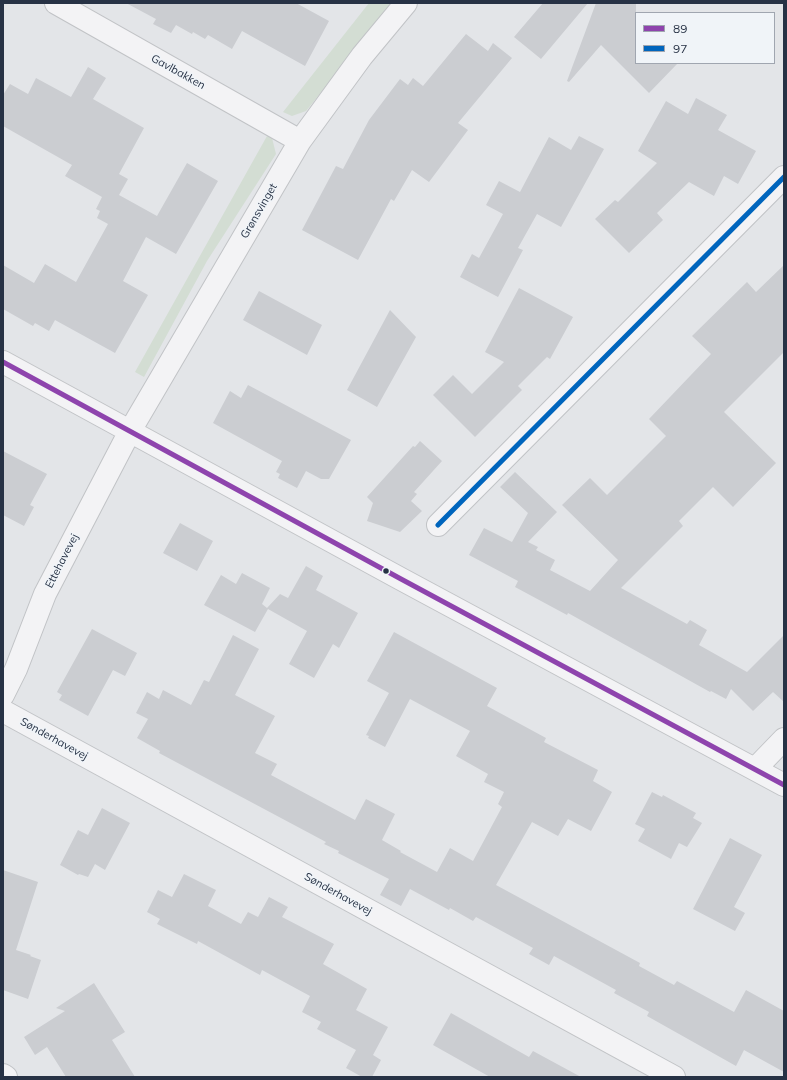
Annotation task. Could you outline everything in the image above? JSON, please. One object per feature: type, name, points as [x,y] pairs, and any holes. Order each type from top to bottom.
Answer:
[{"type":"street","name":"Gavlbakken","points":[[56,3],[300,141]]},
{"type":"street","name":"Grønsvinget","points":[[130,431],[300,141],[362,56],[406,3]]},
{"type":"street","points":[[438,525],[784,177]]},
{"type":"street","points":[[3,362],[784,785]]},
{"type":"street","name":"Ettehavevej","points":[[3,696],[16,669],[48,589],[130,431]]},
{"type":"street","name":"Sønderhavevej","points":[[3,711],[674,1077]]},
{"type":"street","points":[[754,769],[784,739]]},
{"type":"shaded area","points":[[369,3],[394,3],[306,111],[292,116],[283,112]]},
{"type":"shaded area","points":[[267,136],[272,138],[276,154],[207,261],[144,377],[135,372]]},
{"type":"building","points":[[126,3],[296,3],[329,21],[305,66],[242,31],[232,49],[208,35],[205,39],[176,25],[171,33],[153,24],[156,19]]},
{"type":"building","points":[[543,3],[588,3],[541,59],[514,37]]},
{"type":"building","points":[[596,3],[636,3],[635,64],[677,64],[649,93],[601,45],[569,82],[567,81]]},
{"type":"building","points":[[466,34],[488,51],[493,43],[512,58],[458,123],[468,130],[429,182],[412,170],[394,201],[391,199],[358,260],[302,230],[336,166],[343,169],[369,120],[400,79],[408,85],[413,78],[423,86]]},
{"type":"building","points":[[88,67],[106,78],[93,99],[144,128],[119,174],[128,179],[119,195],[157,216],[187,163],[218,181],[176,254],[146,237],[123,281],[148,295],[115,353],[55,320],[49,331],[35,323],[33,326],[3,309],[3,265],[34,283],[45,264],[76,282],[108,224],[97,218],[100,211],[96,209],[102,197],[65,176],[72,165],[3,126],[3,95],[10,84],[28,94],[36,78],[71,97]]},
{"type":"building","points":[[696,98],[727,115],[718,130],[756,151],[738,184],[724,176],[714,196],[689,182],[657,213],[663,220],[629,253],[595,219],[615,200],[618,202],[657,163],[638,151],[666,101],[688,114]]},
{"type":"building","points":[[579,136],[604,149],[561,227],[537,214],[518,248],[523,250],[498,297],[460,277],[472,254],[479,258],[503,214],[486,205],[499,181],[520,192],[549,137],[571,150]]},
{"type":"building","points":[[784,265],[784,352],[724,412],[776,463],[733,507],[713,487],[679,521],[683,526],[621,588],[687,624],[690,620],[707,630],[699,645],[747,672],[784,635],[784,702],[773,692],[753,711],[731,689],[726,699],[711,691],[710,692],[568,613],[567,615],[515,587],[518,581],[469,555],[484,528],[512,542],[528,513],[500,487],[515,472],[557,512],[528,542],[538,547],[536,550],[555,560],[550,570],[590,591],[618,560],[562,505],[590,478],[607,495],[666,436],[649,419],[711,354],[692,336],[747,282],[756,292]]},
{"type":"building","points":[[519,288],[573,317],[550,359],[547,357],[518,386],[522,390],[475,437],[433,395],[453,375],[472,394],[504,362],[485,352]]},
{"type":"building","points":[[259,291],[322,325],[307,355],[243,320]]},
{"type":"building","points":[[390,310],[416,337],[377,407],[347,390]]},
{"type":"building","points":[[248,385],[351,440],[329,479],[321,479],[306,471],[297,488],[278,478],[280,474],[276,472],[282,461],[213,423],[230,391],[241,398]]},
{"type":"building","points":[[420,441],[442,461],[414,492],[417,494],[411,501],[422,511],[400,532],[367,521],[373,503],[367,497],[413,446],[415,447]]},
{"type":"building","points":[[3,451],[47,474],[30,505],[34,507],[24,526],[3,515]]},
{"type":"building","points":[[180,523],[213,541],[197,571],[163,553]]},
{"type":"building","points":[[306,566],[323,576],[316,590],[358,613],[339,648],[333,644],[314,678],[289,664],[307,631],[268,609],[255,632],[204,605],[221,575],[236,584],[242,573],[270,588],[262,604],[267,608],[280,594],[288,598]]},
{"type":"building","points":[[92,629],[137,653],[125,676],[113,670],[88,716],[59,700],[62,695],[57,692]]},
{"type":"building","points":[[394,632],[497,688],[487,706],[546,738],[544,742],[598,770],[593,781],[612,792],[591,831],[568,819],[558,836],[532,822],[496,885],[640,963],[639,966],[674,985],[677,981],[734,1012],[746,990],[784,1011],[784,1072],[744,1050],[736,1066],[647,1016],[649,1012],[614,993],[616,990],[554,956],[549,965],[529,954],[533,948],[476,917],[473,921],[410,889],[401,906],[380,895],[389,879],[338,853],[339,851],[324,844],[326,842],[159,753],[160,751],[137,738],[148,719],[136,713],[147,692],[159,699],[163,690],[191,705],[204,680],[209,682],[233,635],[259,649],[235,695],[275,716],[255,753],[277,764],[271,775],[355,820],[366,799],[395,814],[382,840],[401,851],[400,852],[437,872],[450,848],[473,861],[502,807],[498,804],[504,792],[484,782],[488,774],[456,756],[470,731],[410,699],[385,747],[368,738],[369,736],[366,735],[389,693],[367,681]]},
{"type":"building","points":[[652,792],[662,797],[663,795],[696,813],[693,818],[702,823],[687,847],[679,843],[671,859],[638,841],[645,829],[635,824]]},
{"type":"building","points":[[102,808],[130,823],[105,870],[95,864],[88,877],[78,875],[60,865],[78,830],[88,835]]},
{"type":"building","points":[[730,838],[762,855],[734,907],[745,913],[735,931],[693,909]]},
{"type":"building","points":[[3,870],[38,882],[16,950],[41,960],[28,999],[3,990]]},
{"type":"building","points":[[184,874],[216,890],[208,906],[241,924],[248,912],[258,917],[269,897],[288,907],[282,917],[334,944],[323,964],[367,989],[356,1010],[388,1027],[373,1055],[381,1060],[372,1077],[362,1077],[346,1068],[356,1050],[317,1029],[321,1022],[302,1012],[310,996],[262,970],[260,975],[198,941],[197,944],[157,924],[160,919],[147,912],[158,890],[172,897]]},
{"type":"building","points":[[94,983],[125,1032],[112,1040],[135,1077],[66,1077],[47,1047],[35,1055],[24,1037],[65,1011],[56,1008]]},
{"type":"building","points":[[451,1013],[529,1057],[533,1051],[581,1077],[490,1077],[433,1045]]},
{"type":"transit line","name":"97","points":[[438,525],[784,177]]},
{"type":"transit line","name":"89","points":[[3,362],[401,579],[784,785]]}]
